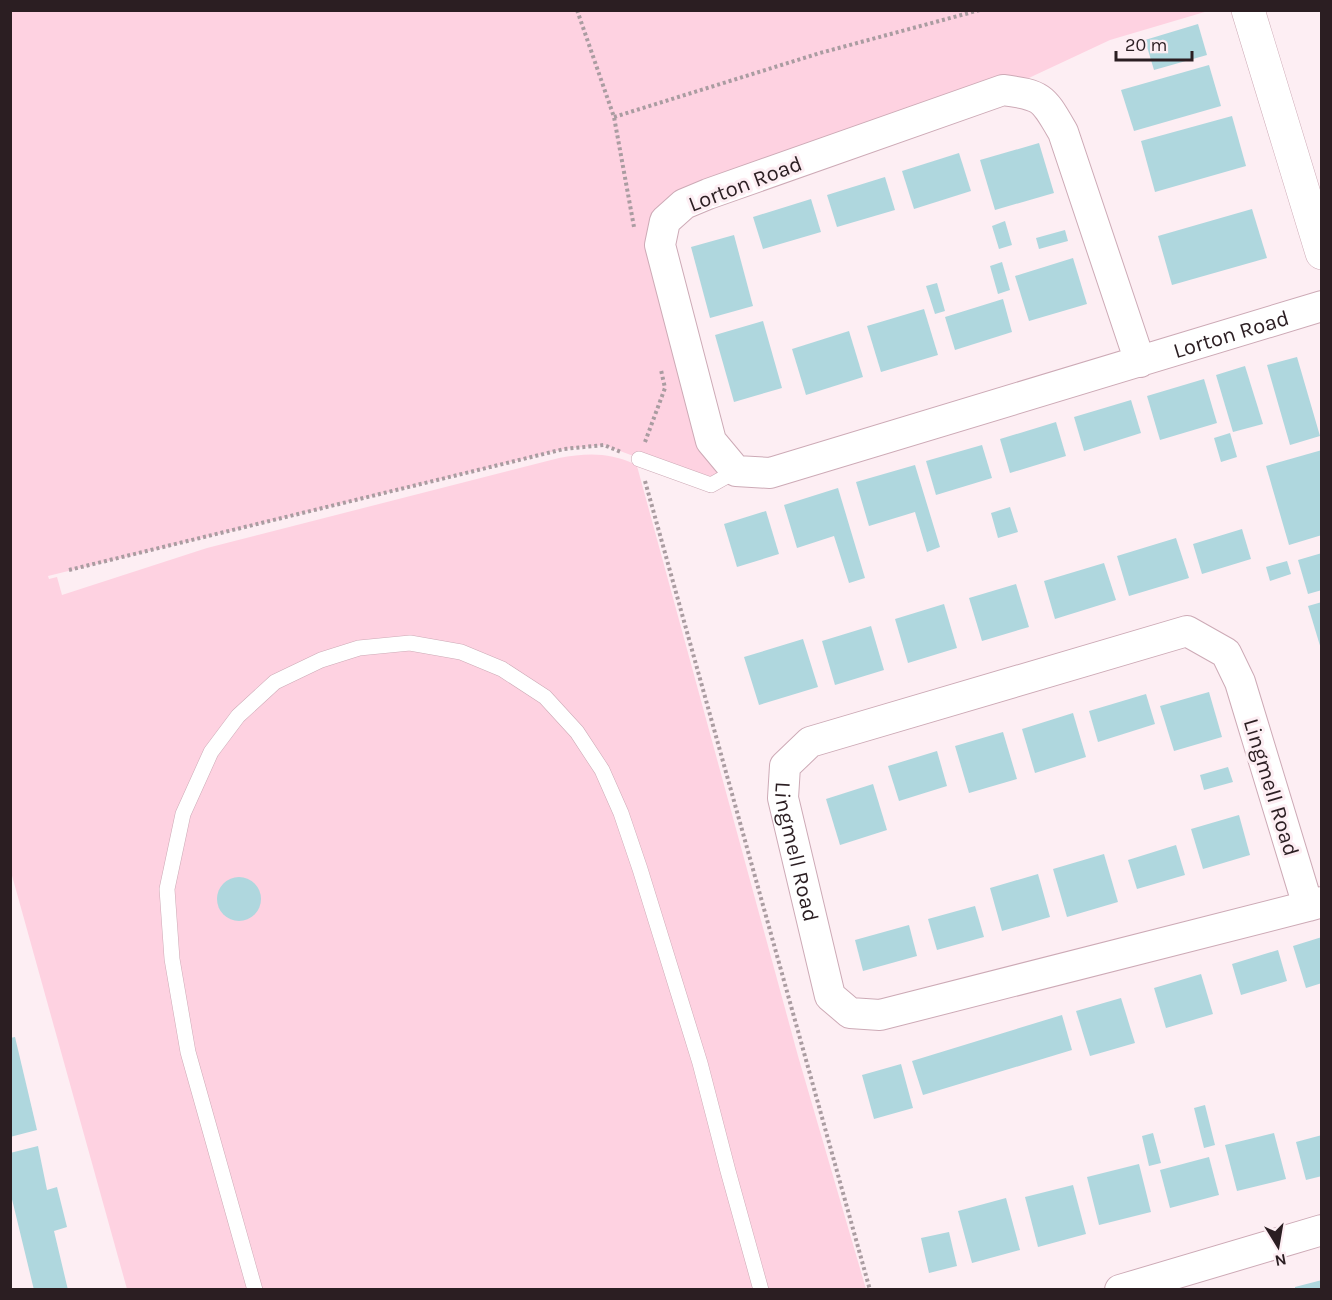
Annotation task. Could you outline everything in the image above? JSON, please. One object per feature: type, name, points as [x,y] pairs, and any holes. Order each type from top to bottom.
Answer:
[{"type":"street","points":[[1248,10],[1322,253]]},
{"type":"street","name":"Lorton Road","points":[[1140,362],[1063,132],[1046,103],[1028,93],[1004,90],[708,194],[684,204],[665,221],[660,245],[711,441],[736,471],[770,473],[1140,362],[1322,306]]},
{"type":"street","name":"Lingmell Road","points":[[1187,631],[1226,653],[1240,682],[1315,904],[880,1015],[850,1013],[830,996],[783,798],[785,766],[810,742],[1187,631]]},
{"type":"street","points":[[1120,1290],[1322,1230]]},
{"type":"lane","points":[[639,459],[711,485],[736,471]]},
{"type":"lane","points":[[255,1290],[188,1052],[172,959],[167,889],[183,814],[211,752],[238,716],[275,682],[321,660],[358,648],[410,644],[461,652],[502,669],[545,697],[577,732],[602,771],[621,813],[640,869],[700,1063],[761,1290]]},
{"type":"path","points":[[577,10],[614,117],[636,235]]},
{"type":"path","points":[[614,117],[820,53],[980,10]]},
{"type":"path","points":[[660,365],[665,388],[639,459],[870,1290]]},
{"type":"path","points":[[69,570],[564,449],[604,446],[639,459]]},
{"type":"shaded area","points":[[10,11],[1208,11],[1110,40],[1003,90],[708,194],[660,245],[736,471],[711,485],[604,445],[564,449],[48,576],[49,579],[57,577],[62,595],[207,548],[559,458],[579,455],[616,457],[637,466],[798,1056],[866,1289],[127,1289],[11,872]]},
{"type":"building","points":[[1198,24],[1207,55],[1154,70],[1145,40]]},
{"type":"building","points":[[1209,65],[1221,106],[1134,131],[1121,90]]},
{"type":"building","points":[[1232,116],[1246,166],[1155,192],[1141,141]]},
{"type":"building","points":[[1039,143],[1054,193],[995,210],[980,160]]},
{"type":"building","points":[[959,153],[971,191],[914,209],[902,171]]},
{"type":"building","points":[[885,177],[895,210],[837,227],[827,195]]},
{"type":"building","points":[[811,199],[821,232],[763,249],[753,217]]},
{"type":"building","points":[[1252,209],[1267,258],[1172,285],[1158,236]]},
{"type":"building","points":[[1005,221],[1012,245],[999,249],[992,226]]},
{"type":"building","points":[[1065,230],[1068,241],[1039,249],[1036,238]]},
{"type":"building","points":[[734,235],[753,306],[710,318],[691,247]]},
{"type":"building","points":[[1073,258],[1087,304],[1029,321],[1015,276]]},
{"type":"building","points":[[1002,262],[1010,290],[998,294],[990,266]]},
{"type":"building","points":[[937,283],[945,311],[935,314],[926,286]]},
{"type":"building","points":[[1003,299],[1012,332],[955,350],[945,317]]},
{"type":"building","points":[[924,309],[938,355],[881,372],[867,326]]},
{"type":"building","points":[[763,321],[782,388],[734,402],[715,335]]},
{"type":"building","points":[[849,331],[863,377],[806,395],[792,349]]},
{"type":"building","points":[[1297,357],[1320,436],[1290,445],[1267,365]]},
{"type":"building","points":[[1245,366],[1263,424],[1233,432],[1216,375]]},
{"type":"building","points":[[1204,379],[1217,423],[1160,440],[1147,396]]},
{"type":"building","points":[[1131,400],[1141,433],[1084,451],[1074,417]]},
{"type":"building","points":[[1056,422],[1066,456],[1010,473],[1000,439]]},
{"type":"building","points":[[1230,433],[1237,457],[1221,462],[1214,438]]},
{"type":"building","points":[[982,445],[992,478],[936,495],[926,461]]},
{"type":"building","points":[[1322,450],[1322,535],[1289,545],[1266,466]]},
{"type":"building","points":[[915,465],[940,547],[927,552],[915,512],[869,526],[856,482]]},
{"type":"building","points":[[838,488],[865,578],[849,583],[834,536],[797,548],[784,505]]},
{"type":"building","points":[[1010,507],[1018,532],[998,538],[991,513]]},
{"type":"building","points":[[766,511],[779,554],[737,567],[724,524]]},
{"type":"building","points":[[1242,529],[1251,559],[1202,574],[1193,544]]},
{"type":"building","points":[[1176,538],[1189,578],[1129,596],[1117,556]]},
{"type":"building","points":[[1322,553],[1322,590],[1308,594],[1298,560]]},
{"type":"building","points":[[1287,561],[1291,574],[1270,581],[1266,567]]},
{"type":"building","points":[[1104,563],[1116,600],[1055,619],[1044,581]]},
{"type":"building","points":[[1016,584],[1029,627],[982,641],[969,598]]},
{"type":"building","points":[[1322,602],[1322,649],[1321,649],[1308,606]]},
{"type":"building","points":[[944,604],[957,648],[908,663],[895,619]]},
{"type":"building","points":[[871,626],[884,670],[835,685],[822,641]]},
{"type":"building","points":[[803,639],[818,687],[759,705],[744,657]]},
{"type":"building","points":[[1209,692],[1222,737],[1174,751],[1160,706]]},
{"type":"building","points":[[1146,694],[1155,724],[1098,742],[1089,711]]},
{"type":"building","points":[[1073,713],[1086,757],[1035,773],[1022,729]]},
{"type":"building","points":[[1003,732],[1017,779],[969,793],[955,746]]},
{"type":"building","points":[[937,751],[947,786],[899,801],[888,766]]},
{"type":"building","points":[[1228,767],[1233,782],[1204,790],[1200,775]]},
{"type":"building","points":[[873,784],[887,830],[840,845],[826,799]]},
{"type":"building","points":[[1239,815],[1250,855],[1203,869],[1191,829]]},
{"type":"building","points":[[1176,845],[1185,875],[1137,889],[1128,860]]},
{"type":"building","points":[[1104,854],[1118,902],[1067,917],[1053,869]]},
{"type":"building","points":[[1038,874],[1050,917],[1002,931],[990,888]]},
{"type":"building","points":[[239,877],[254,884],[261,899],[254,914],[239,921],[224,914],[217,899],[224,884]]},
{"type":"building","points":[[975,906],[984,937],[937,950],[928,919]]},
{"type":"building","points":[[909,925],[917,956],[863,971],[855,940]]},
{"type":"building","points":[[1322,937],[1322,983],[1306,988],[1293,946]]},
{"type":"building","points":[[1278,950],[1287,981],[1241,995],[1232,964]]},
{"type":"building","points":[[1201,974],[1213,1014],[1166,1028],[1154,988]]},
{"type":"building","points":[[1121,998],[1135,1043],[1090,1056],[1076,1011]]},
{"type":"building","points":[[1062,1015],[1072,1050],[923,1095],[912,1061]]},
{"type":"building","points":[[15,1037],[37,1130],[10,1137],[10,1038]]},
{"type":"building","points":[[901,1064],[913,1108],[874,1119],[862,1075]]},
{"type":"building","points":[[1205,1105],[1215,1145],[1204,1148],[1194,1108]]},
{"type":"building","points":[[1153,1133],[1161,1163],[1149,1166],[1142,1136]]},
{"type":"building","points":[[1274,1133],[1286,1179],[1237,1191],[1225,1145]]},
{"type":"building","points":[[1322,1135],[1322,1176],[1306,1180],[1296,1142]]},
{"type":"building","points":[[38,1146],[47,1190],[57,1187],[67,1227],[54,1231],[68,1290],[34,1290],[10,1191],[10,1153]]},
{"type":"building","points":[[1209,1157],[1219,1195],[1170,1208],[1160,1170]]},
{"type":"building","points":[[1139,1164],[1151,1212],[1099,1225],[1087,1177]]},
{"type":"building","points":[[1073,1185],[1086,1234],[1038,1247],[1025,1197]]},
{"type":"building","points":[[1006,1198],[1020,1250],[972,1263],[958,1211]]},
{"type":"building","points":[[949,1232],[957,1266],[929,1273],[921,1238]]},
{"type":"building","points":[[1322,1280],[1322,1290],[1295,1290],[1295,1287]]}]
